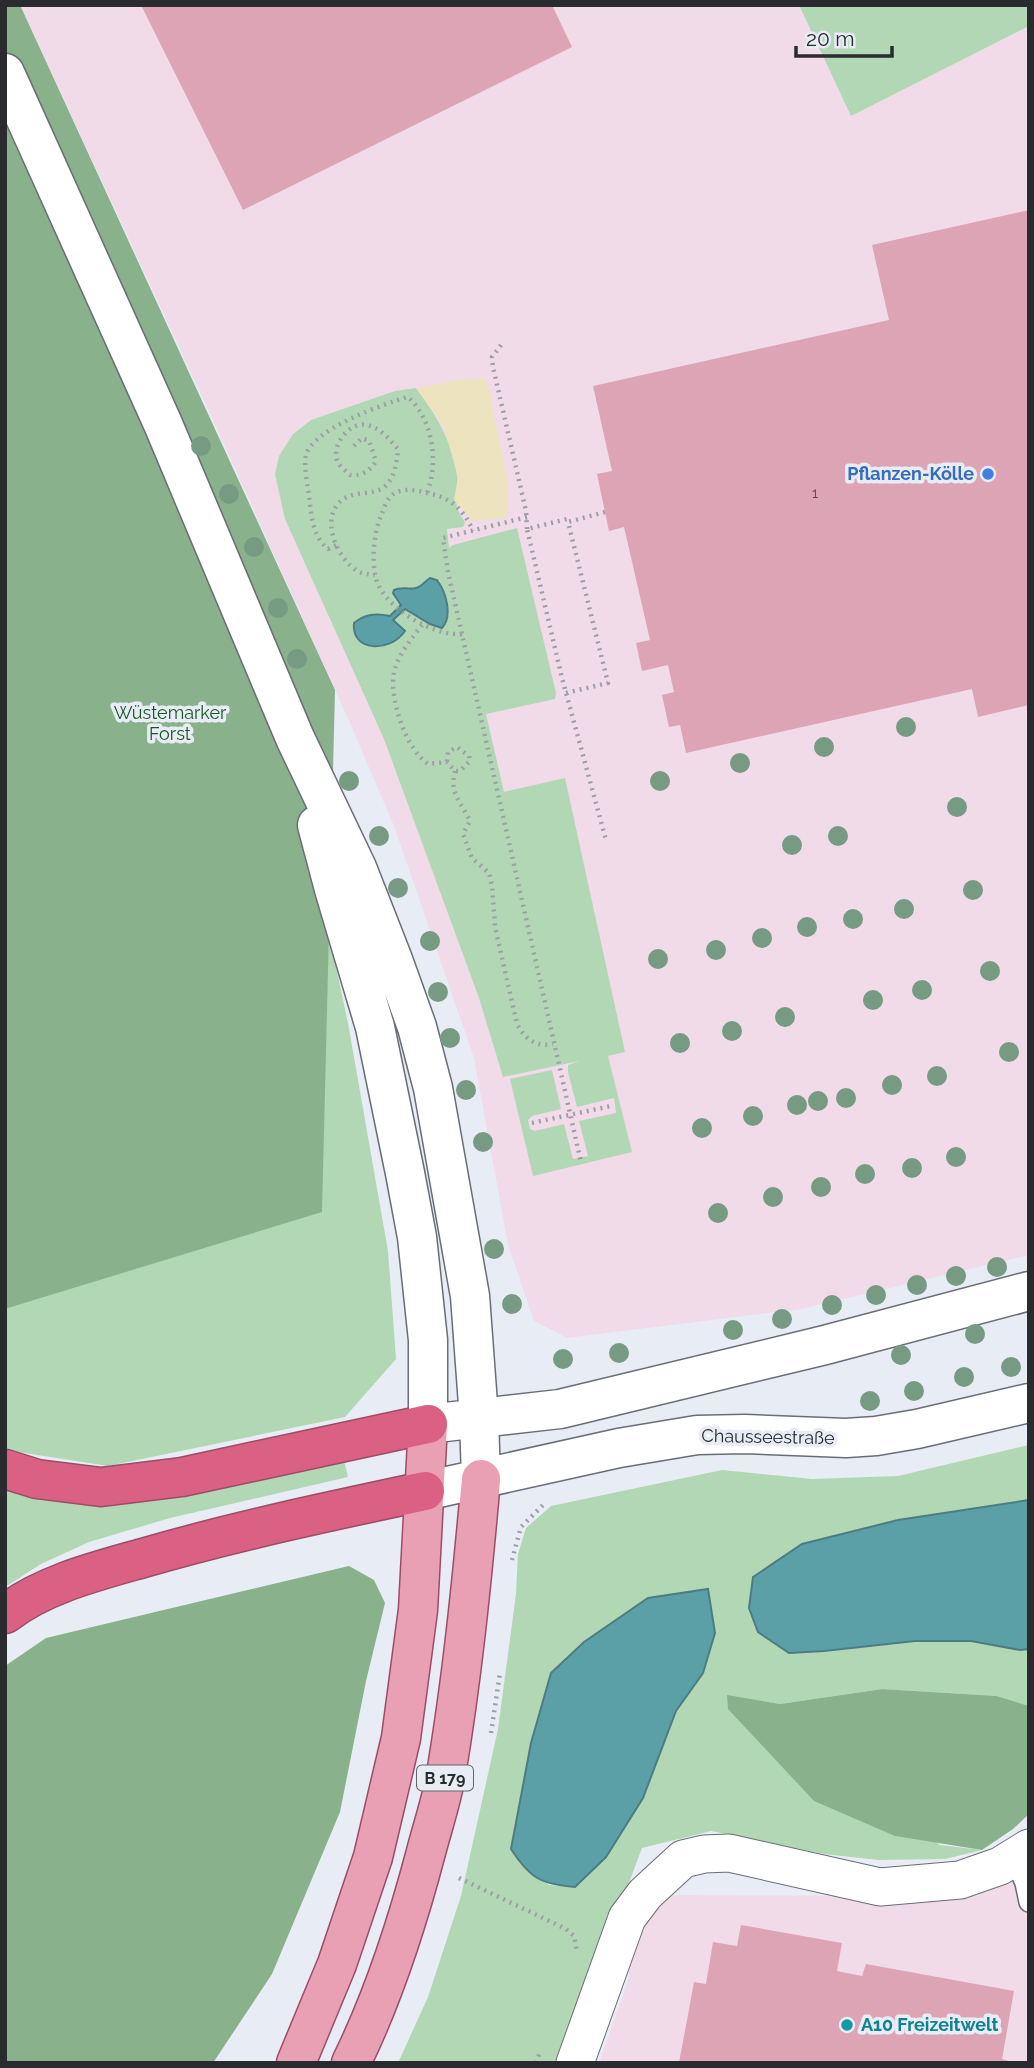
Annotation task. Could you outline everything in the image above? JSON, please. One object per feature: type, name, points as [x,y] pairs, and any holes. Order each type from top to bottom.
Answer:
[{"type":"highway","points":[[5,1469],[37,1479],[102,1487],[182,1477],[428,1424]]},
{"type":"highway","points":[[5,1615],[50,1588],[97,1571],[325,1512],[425,1491]]},
{"type":"main road","points":[[5,74],[163,424],[295,738],[356,868],[393,960],[424,1052],[450,1176],[470,1296],[481,1479]]},
{"type":"main road","points":[[295,738],[334,889],[375,1027],[405,1173],[417,1237],[428,1340],[428,1424],[560,1409],[825,1345],[1029,1291]]},
{"type":"main road","name":"Chausseestraße","points":[[425,1491],[619,1448],[697,1435],[846,1438],[876,1436],[1029,1403]]},
{"type":"main road","name":"B 179","points":[[296,2063],[337,1964],[373,1857],[401,1738],[418,1610],[428,1424]]},
{"type":"main road","name":"B 179","points":[[351,2063],[364,2037],[394,1956],[417,1885],[444,1783],[465,1637],[481,1479]]},
{"type":"street","points":[[575,2063],[627,1918],[645,1894],[683,1859],[704,1854],[729,1853],[880,1887],[960,1880],[1000,1866],[1021,1853]]},
{"type":"lane","points":[[1021,1853],[1029,1902]]},
{"type":"path","points":[[501,345],[492,357],[493,367],[527,517],[527,529],[566,693],[606,840]]},
{"type":"path","points":[[336,545],[328,549],[324,547],[314,528],[304,459],[308,448],[338,426],[392,401],[408,397],[419,407],[434,455],[433,477],[427,493]]},
{"type":"path","points":[[354,446],[362,438],[369,441],[376,461],[365,472],[350,475],[338,464],[337,451],[341,437],[352,427],[364,424],[381,430],[398,449],[397,466],[392,478],[376,492],[351,496],[338,504],[332,517],[332,533],[336,545],[357,571],[374,575]]},
{"type":"path","points":[[462,634],[442,634],[422,625],[409,618],[383,592],[374,575],[375,539],[386,503],[393,494],[410,489],[445,496],[462,511],[473,531]]},
{"type":"path","points":[[527,529],[605,512]]},
{"type":"path","points":[[527,517],[443,538],[448,572],[581,1162]]},
{"type":"path","points":[[566,693],[608,683],[568,522]]},
{"type":"path","points":[[422,625],[394,672],[393,695],[415,752],[428,764],[447,762]]},
{"type":"path","points":[[457,747],[469,756],[470,761],[466,767],[455,771],[447,762],[447,752],[457,747]]},
{"type":"path","points":[[455,771],[452,786],[454,796],[470,821],[463,834],[472,858],[489,873],[492,885],[495,927],[517,1024],[524,1037],[536,1044],[553,1044]]},
{"type":"path","points":[[532,1123],[611,1105]]},
{"type":"path","points":[[459,1878],[566,1929],[574,1936],[576,1955]]},
{"type":"path","points":[[536,2063],[541,2050]]},
{"type":"shaded area","points":[[20,5],[799,5],[851,115],[1029,26],[1029,1255],[801,1309],[567,1338],[534,1321],[508,1245],[474,1058],[394,826],[219,433]]},
{"type":"shaded area","points":[[1029,1855],[1029,2063],[599,2063],[629,1978],[629,1895],[979,1896]]},
{"type":"green space","name":"Wüstemarker Forst","points":[[5,5],[20,5],[335,690],[322,1212],[8,1308],[5,1308]]},
{"type":"green space","points":[[799,5],[1029,5],[1029,26],[851,116]]},
{"type":"green space","points":[[416,388],[442,429],[455,463],[458,483],[456,504],[465,522],[463,527],[447,529],[449,548],[517,528],[556,693],[555,699],[486,714],[504,792],[565,778],[625,1052],[608,1056],[632,1152],[533,1176],[510,1079],[552,1070],[561,1109],[532,1116],[528,1120],[530,1129],[535,1131],[564,1124],[573,1159],[588,1156],[579,1121],[616,1113],[614,1098],[577,1107],[568,1065],[579,1061],[503,1077],[479,998],[384,739],[285,519],[275,474],[279,456],[293,434],[311,420],[395,391]]},
{"type":"green space","points":[[329,934],[348,1023],[388,1251],[396,1359],[345,1417],[108,1466],[5,1450],[5,1308],[8,1308]]},
{"type":"green space","points":[[1029,1445],[1029,1500],[898,1520],[802,1544],[789,1653],[915,1641],[971,1641],[1020,1650],[1029,1649],[1029,1706],[997,1696],[882,1689],[780,1704],[727,1696],[940,1845],[982,1850],[945,1859],[878,1860],[824,1854],[711,1831],[642,1848],[561,2063],[398,2063],[428,1997],[461,1896],[498,1729],[516,1594],[518,1554],[526,1528],[551,1506],[722,1470],[812,1479],[898,1476]],"holes":[[[707,1589],[715,1633],[703,1673],[676,1711],[643,1798],[606,1857],[575,1887],[549,1885],[511,1849],[531,1743],[551,1673]]]},
{"type":"green space","points":[[343,1456],[348,1477],[170,1518],[89,1542],[41,1564],[5,1587],[5,1486]]},
{"type":"green space","points":[[349,1566],[374,1580],[385,1603],[366,1681],[340,1812],[272,1974],[213,2063],[5,2063],[5,1666],[46,1638]]},
{"type":"green space","points":[[882,1689],[997,1696],[1029,1706],[1029,1814],[1013,1829],[982,1850],[895,1836],[814,1801],[728,1709],[727,1695],[780,1704]]},
{"type":"sand","points":[[484,379],[488,386],[507,478],[508,517],[473,521],[454,500],[458,477],[444,427],[416,388],[457,380]]},
{"type":"water","points":[[430,578],[437,580],[445,597],[448,611],[442,628],[405,609],[393,620],[405,631],[398,638],[381,646],[365,644],[359,640],[354,623],[371,615],[390,616],[401,605],[393,593],[394,590],[418,587]]},
{"type":"water","points":[[1029,1500],[1029,1649],[1020,1650],[971,1641],[915,1641],[789,1653],[758,1632],[749,1608],[753,1577],[802,1544],[898,1520]]},
{"type":"water","points":[[708,1589],[715,1633],[703,1673],[676,1711],[643,1798],[606,1857],[575,1887],[553,1884],[537,1878],[524,1867],[511,1849],[531,1743],[551,1673],[584,1642],[648,1598]]},
{"type":"building","points":[[141,5],[552,5],[572,47],[243,210]]},
{"type":"building","points":[[1029,210],[1029,705],[978,717],[972,689],[686,753],[680,725],[669,727],[662,695],[674,692],[668,665],[642,671],[636,643],[650,640],[624,527],[609,531],[597,474],[612,471],[593,386],[889,320],[872,245]]},
{"type":"building","name":"A10 Freizeitwelt","points":[[741,1925],[842,1943],[837,1971],[862,1976],[866,1964],[1014,1991],[1002,2059],[1016,2063],[679,2063],[694,1982],[706,1984],[713,1942],[737,1946]]},
{"type":"place","name":"Pflanzen-Kölle","points":[[988,474]]},
{"type":"place","name":"A10 Freizeitwelt","points":[[847,2025]]}]
